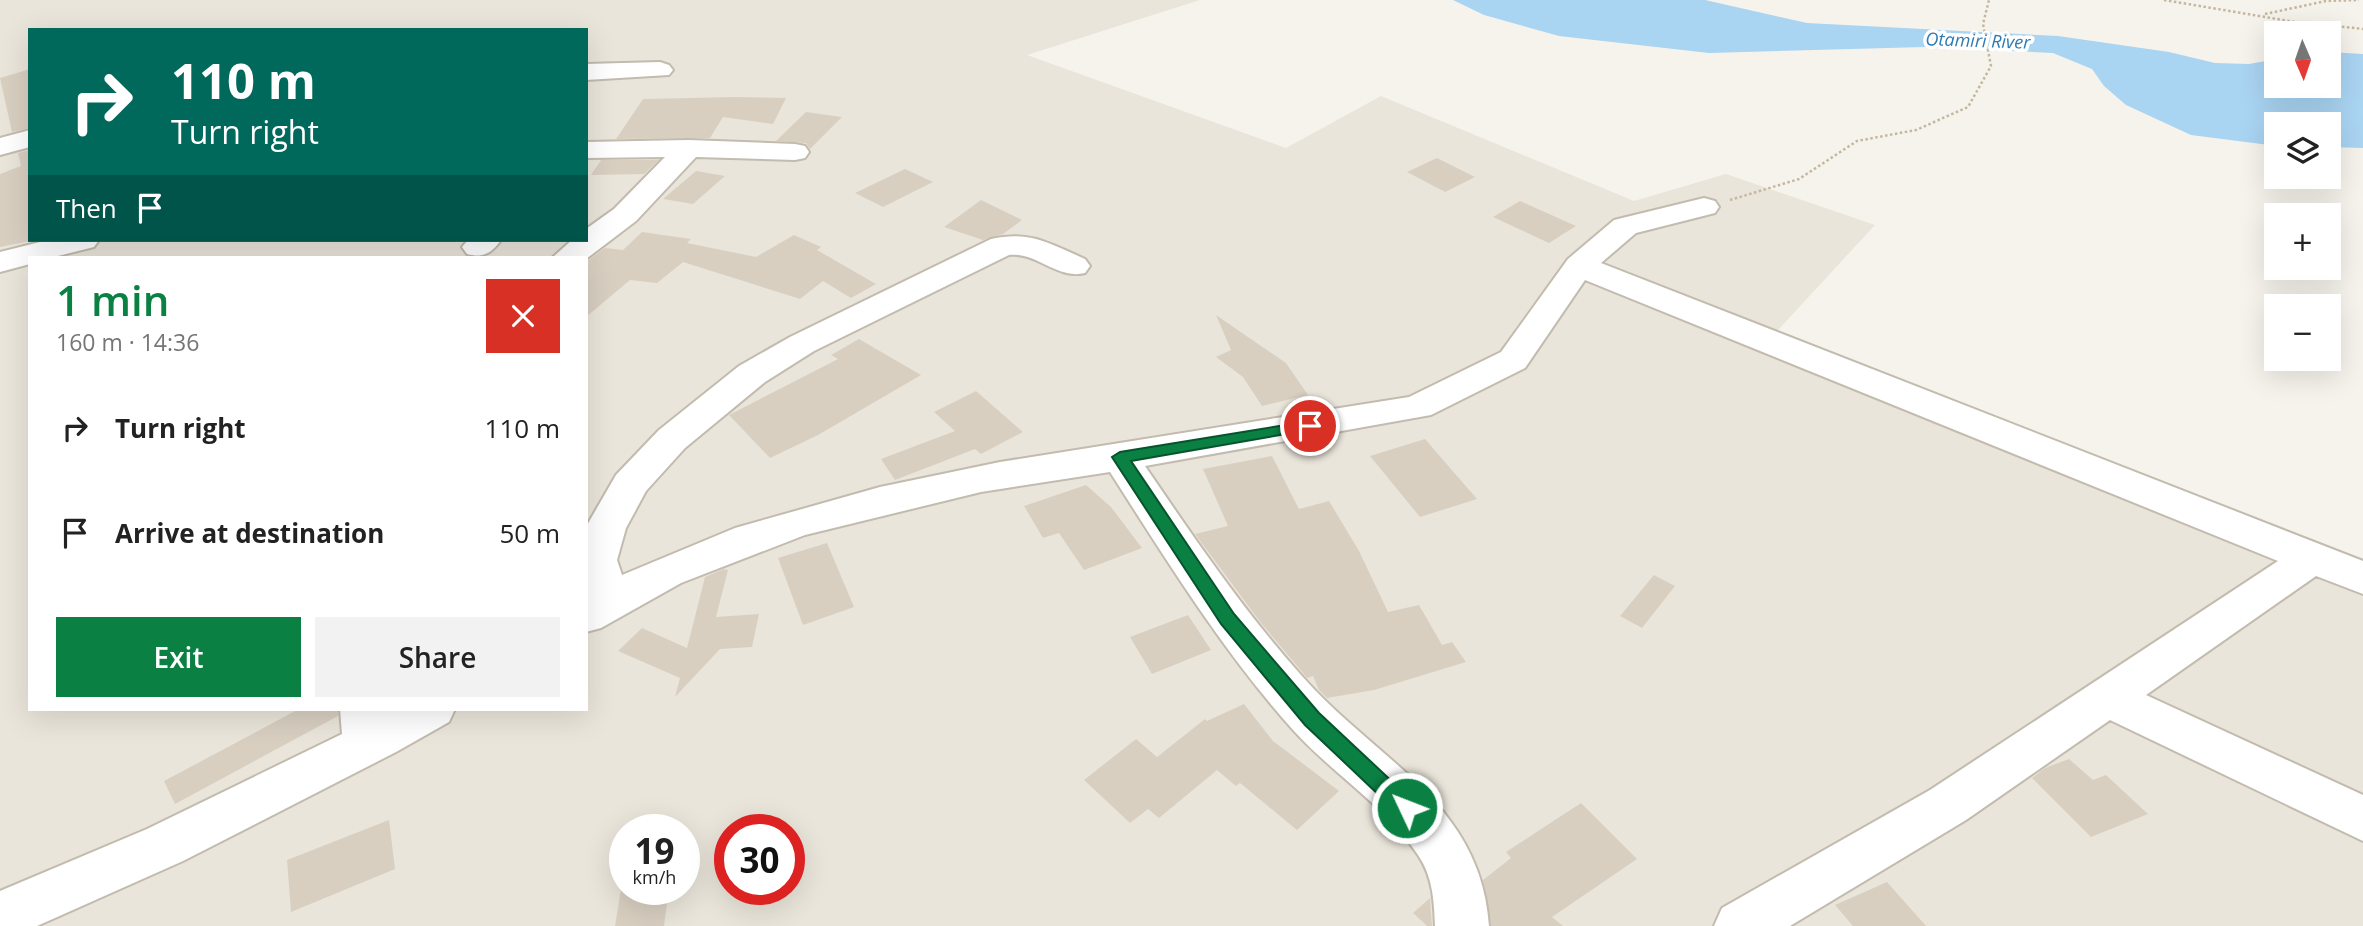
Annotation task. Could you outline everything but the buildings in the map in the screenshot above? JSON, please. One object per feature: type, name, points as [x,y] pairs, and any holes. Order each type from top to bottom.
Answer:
[{"type":"street","points":[[588,72],[660,70]]},
{"type":"street","points":[[588,150],[690,148],[795,152]]},
{"type":"street","points":[[570,256],[625,215],[690,148]]},
{"type":"street","points":[[1074,266],[1026,244],[1002,246],[802,344],[752,374],[672,439],[630,484],[606,528],[596,560],[598,609],[695,556],[787,524],[1030,469],[1120,457],[1418,407],[1513,360],[1579,265],[1625,226],[1704,207]]},
{"type":"street","points":[[0,261],[75,242]]},
{"type":"street","points":[[1579,265],[2363,578]]},
{"type":"street","points":[[1120,457],[1228,619],[1312,719],[1426,826],[1446,853],[1460,886],[1462,926]]},
{"type":"street","points":[[1741,926],[1948,805],[2311,559]]},
{"type":"street","points":[[2107,697],[2363,819]]},
{"type":"street","points":[[0,916],[125,865],[365,726],[424,711]]},
{"type":"path","points":[[1704,207],[1798,179],[1857,141],[1916,130],[1968,107],[1991,66],[1983,37],[1982,13],[1989,0]]},
{"type":"path","points":[[2164,0],[2363,29]]},
{"type":"path","points":[[2261,15],[2326,1],[2358,0]]},
{"type":"shaded area","points":[[0,0],[1200,0],[1027,55],[1286,148],[1381,96],[1634,201],[1726,174],[1875,225],[1777,331],[2363,559],[2363,926],[0,926]]},
{"type":"water","name":"Otamiri River","points":[[1453,0],[1705,0],[1807,23],[2058,36],[2169,52],[2215,63],[2249,64],[2264,61],[2264,98],[2342,98],[2342,53],[2363,54],[2363,148],[2341,147],[2341,112],[2264,112],[2264,144],[2191,135],[2126,105],[2104,86],[2092,69],[2053,53],[1924,47],[1709,53],[1559,36],[1484,15]]},
{"type":"route","points":[[1310,426],[1120,457],[1228,619],[1312,719],[1407,808]]}]
